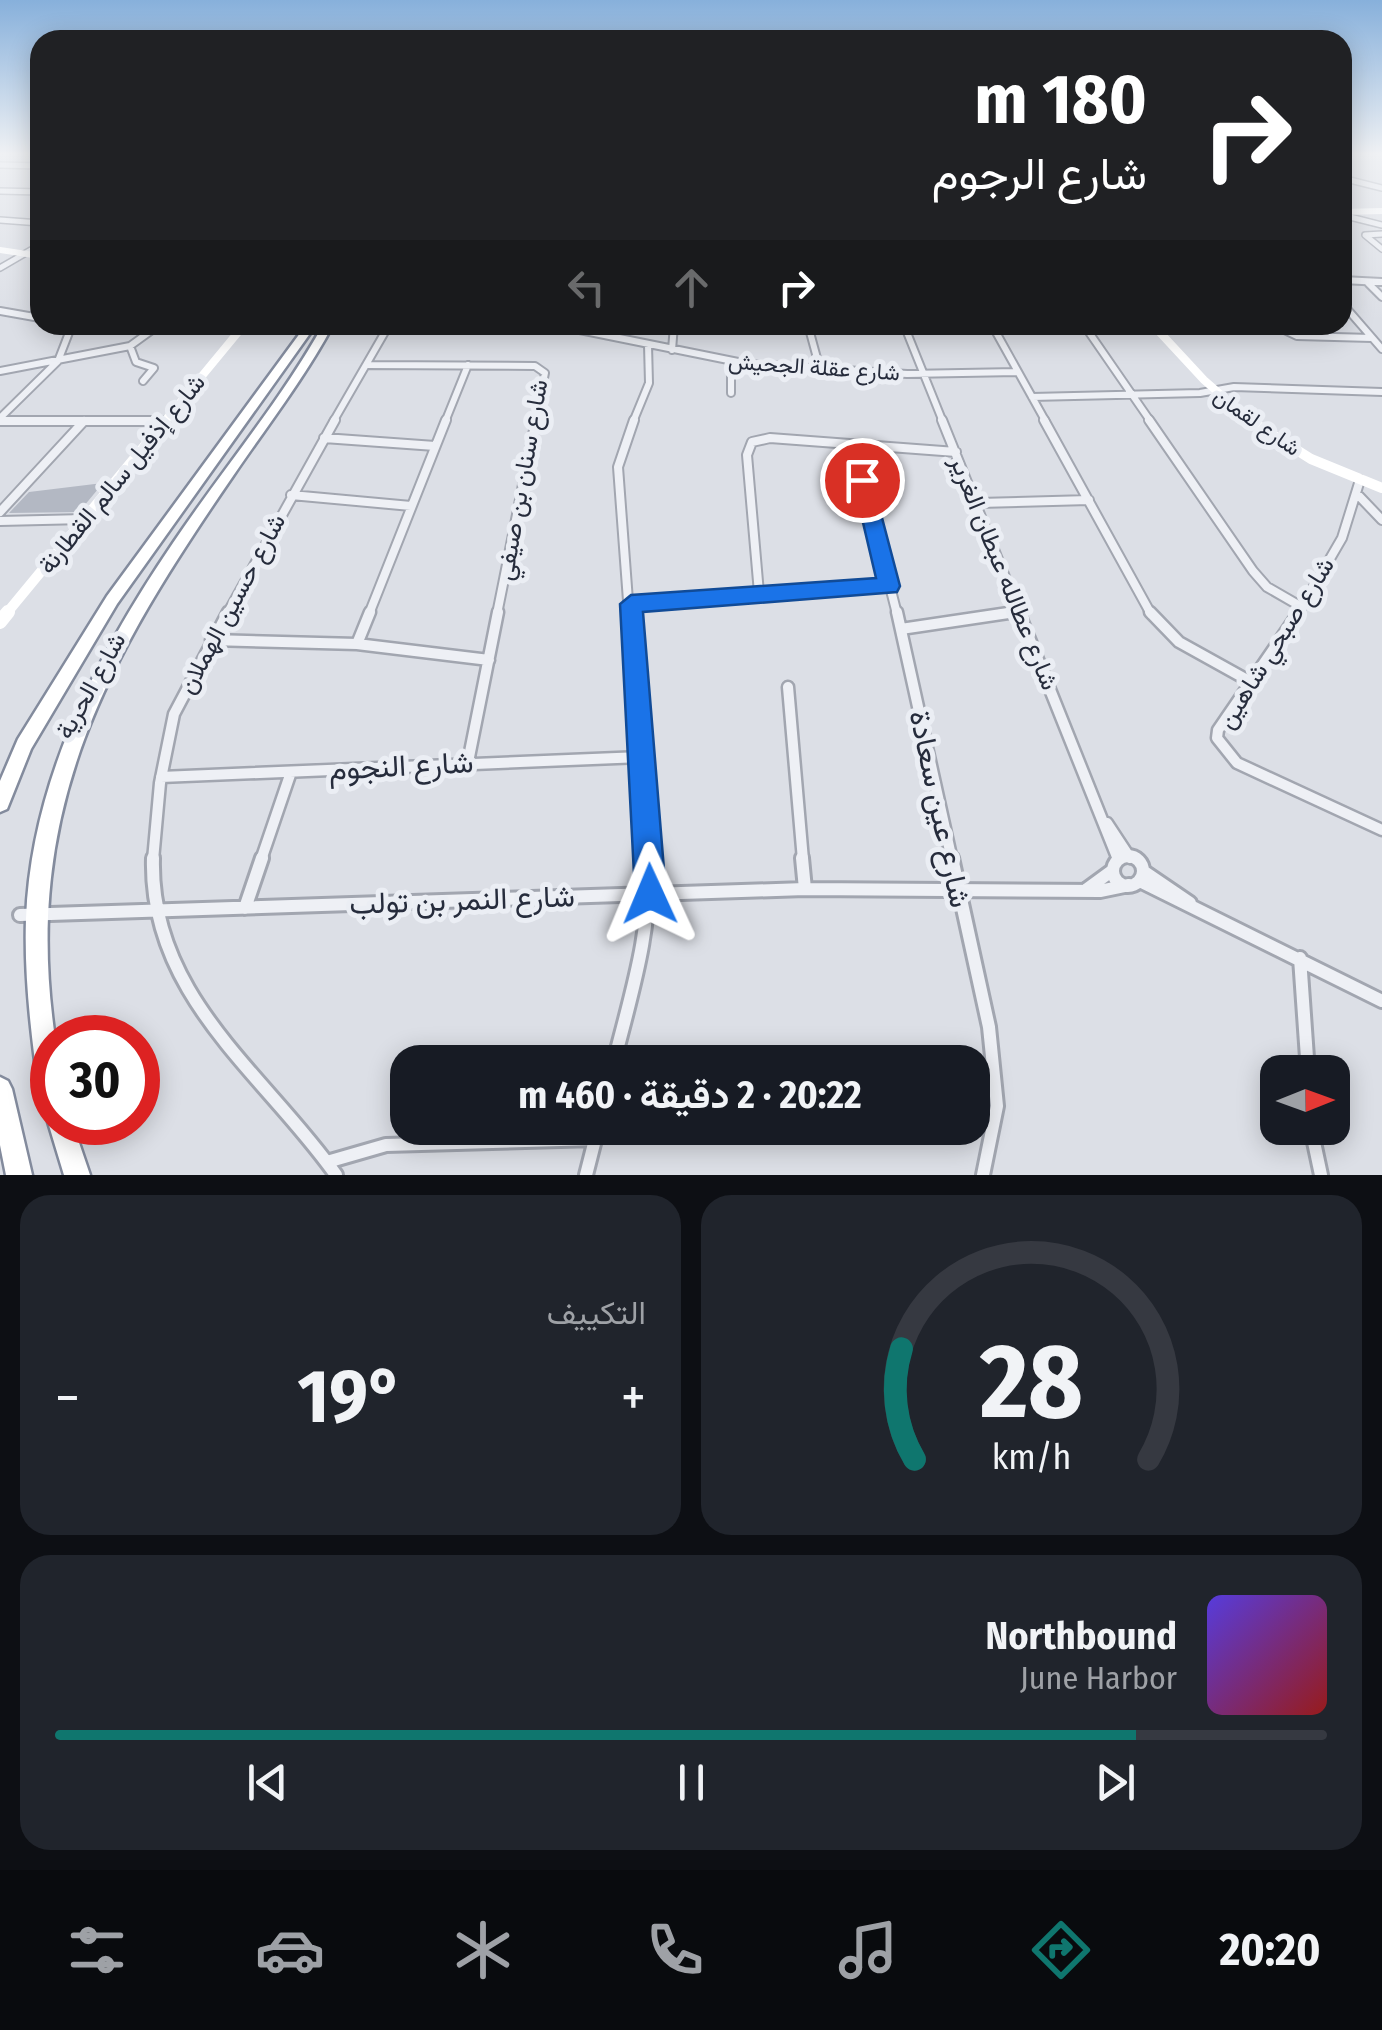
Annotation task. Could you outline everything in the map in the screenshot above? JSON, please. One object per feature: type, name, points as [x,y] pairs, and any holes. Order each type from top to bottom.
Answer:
[{"type":"highway","name":"شارع الحرية","points":[[0,803],[24,745],[112,600],[310,335]]},
{"type":"highway","name":"شارع الحرية","points":[[30,1015],[20,915],[30,824],[68,723],[146,592],[311,335]]},
{"type":"highway","points":[[0,1089],[20,1175]]},
{"type":"highway","points":[[67,1145],[76,1175]]},
{"type":"street","points":[[1352,214],[1382,212]]},
{"type":"street","points":[[1352,216],[1382,224]]},
{"type":"street","points":[[0,220],[30,222]]},
{"type":"street","points":[[1382,234],[1366,235],[1382,249]]},
{"type":"street","points":[[0,248],[30,252]]},
{"type":"street","points":[[0,268],[30,254]]},
{"type":"street","points":[[1352,281],[1382,282]]},
{"type":"street","points":[[1367,282],[1382,297]]},
{"type":"street","points":[[0,311],[30,316]]},
{"type":"street","points":[[1352,317],[1382,349]]},
{"type":"street","points":[[0,420],[58,360],[68,335]]},
{"type":"street","points":[[0,371],[130,346],[146,335]]},
{"type":"street","name":"شارع إذفيل سالم القطارنة","points":[[0,622],[236,335]]},
{"type":"street","name":"شارع حسين الهملان","points":[[156,908],[166,737],[211,640],[384,335]]},
{"type":"street","name":"شارع عقلة الجحيش","points":[[602,335],[731,362],[923,374],[1016,372]]},
{"type":"street","points":[[672,350],[673,335]]},
{"type":"street","points":[[811,335],[820,369]]},
{"type":"street","name":"شارع عطالله عبطان الغرير","points":[[908,335],[979,503],[1120,862]]},
{"type":"street","points":[[997,335],[1138,594],[1163,629],[1251,682]]},
{"type":"street","points":[[1091,335],[1252,571],[1267,587],[1300,606]]},
{"type":"street","name":"شارع لقمان","points":[[1162,335],[1211,392],[1286,445],[1382,488]]},
{"type":"street","points":[[1294,335],[1372,338]]},
{"type":"street","points":[[618,1045],[642,950],[650,894],[618,468],[628,430],[650,394],[648,345]]},
{"type":"street","points":[[130,346],[136,362],[154,368],[143,381]]},
{"type":"street","points":[[731,362],[731,393]]},
{"type":"street","name":"شارع سنان بن صيفي","points":[[368,364],[535,366],[545,373],[468,762]]},
{"type":"street","points":[[357,644],[468,365]]},
{"type":"street","points":[[1032,396],[1211,392],[1253,387],[1377,392],[1382,402]]},
{"type":"street","points":[[0,420],[166,421]]},
{"type":"street","points":[[0,512],[84,422]]},
{"type":"street","points":[[760,593],[748,446],[763,437],[956,452]]},
{"type":"street","points":[[324,438],[435,446]]},
{"type":"street","name":"شارع عين سعادة","points":[[854,445],[901,629],[996,1070],[997,1106],[983,1175]]},
{"type":"street","name":"شارع صبحي شاهين","points":[[1360,480],[1359,496],[1300,606],[1218,730],[1220,748],[1228,756],[1382,830]]},
{"type":"street","points":[[291,495],[411,506]]},
{"type":"street","points":[[1359,496],[1382,520]]},
{"type":"street","points":[[979,503],[1089,500]]},
{"type":"street","points":[[0,520],[85,519]]},
{"type":"street","points":[[631,604],[889,586]]},
{"type":"street","points":[[901,629],[1019,611]]},
{"type":"street","points":[[211,640],[357,644],[489,660]]},
{"type":"street","points":[[788,687],[805,889]]},
{"type":"street","name":"شارع النجوم","points":[[161,777],[641,757]]},
{"type":"street","points":[[245,908],[291,772]]},
{"type":"street","points":[[1120,862],[1138,879]]},
{"type":"street","points":[[1120,862],[1138,879],[1382,1001]]},
{"type":"street","points":[[1084,891],[1120,862]]},
{"type":"street","name":"شارع النمر بن تولب","points":[[20,915],[805,889],[1084,891],[1138,879]]},
{"type":"street","points":[[156,908],[207,1016],[230,1053],[331,1168],[390,1144]]},
{"type":"street","points":[[1300,958],[1307,1055]]},
{"type":"street","points":[[586,1175],[594,1145]]},
{"type":"street","points":[[1315,1145],[1321,1175]]},
{"type":"building","points":[[103,483],[79,512],[9,513],[29,492]]},
{"type":"route","points":[[650,894],[631,604],[889,586],[862,480]]}]
